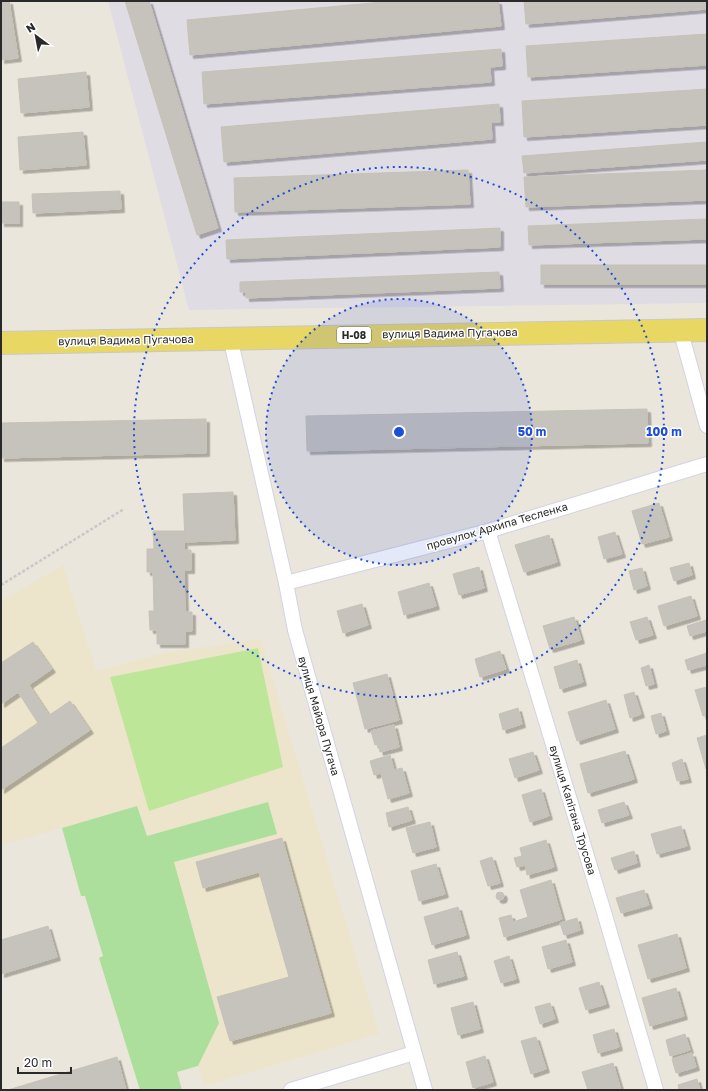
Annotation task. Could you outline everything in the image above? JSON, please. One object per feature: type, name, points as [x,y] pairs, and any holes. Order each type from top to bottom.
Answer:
[{"type":"main road","name":"вулиця Вадима Пугачова","points":[[1,343],[230,337],[680,329],[707,330]]},
{"type":"street","points":[[680,329],[707,426]]},
{"type":"street","name":"вулиця Майора Пугача","points":[[230,337],[286,583],[295,630],[425,1090]]},
{"type":"street","name":"провулок Архипа Тесленка","points":[[286,583],[488,531],[707,464]]},
{"type":"street","name":"вулиця Капітана Трусова","points":[[488,531],[604,912],[656,1090]]},
{"type":"street","points":[[291,1090],[414,1053]]},
{"type":"path","points":[[1,585],[124,509]]},
{"type":"shaded area","points":[[108,1],[707,1],[707,303],[189,310]]},
{"type":"shaded area","points":[[63,565],[96,671],[163,653],[261,639],[379,1034],[204,1086],[198,1066],[177,1072],[182,1090],[140,1090],[99,958],[103,956],[85,896],[81,896],[62,828],[1,845],[1,601]]},
{"type":"green space","points":[[258,648],[283,767],[149,811],[110,677]]},
{"type":"green space","points":[[268,802],[277,834],[174,862],[219,1023],[198,1066],[177,1072],[182,1090],[140,1090],[99,958],[103,956],[85,896],[81,896],[62,828],[137,806],[147,836]]},
{"type":"building","points":[[1,1],[9,1],[18,58],[1,60]]},
{"type":"building","points":[[125,1],[149,1],[218,228],[197,235]]},
{"type":"building","points":[[394,1],[498,1],[501,26],[190,55],[187,20]]},
{"type":"building","points":[[524,1],[707,1],[707,9],[526,24]]},
{"type":"building","points":[[707,34],[707,65],[528,77],[526,46]]},
{"type":"building","points":[[501,49],[502,66],[490,67],[491,82],[204,104],[202,72]]},
{"type":"building","points":[[86,72],[89,107],[21,113],[18,79]]},
{"type":"building","points":[[707,89],[707,125],[524,137],[522,101]]},
{"type":"building","points":[[499,104],[500,122],[491,122],[492,139],[224,162],[221,127]]},
{"type":"building","points":[[83,132],[86,165],[20,170],[18,137]]},
{"type":"building","points":[[707,142],[707,160],[524,173],[522,156]]},
{"type":"building","points":[[468,170],[470,204],[235,212],[234,178]]},
{"type":"building","points":[[707,170],[707,200],[526,207],[524,177]]},
{"type":"building","points":[[120,191],[121,209],[33,213],[32,194]]},
{"type":"building","points":[[1,202],[19,202],[19,223],[1,223]]},
{"type":"building","points":[[707,219],[707,239],[529,245],[528,226]]},
{"type":"building","points":[[500,228],[500,247],[227,259],[226,240]]},
{"type":"building","points":[[541,265],[707,265],[707,284],[541,284]]},
{"type":"building","points":[[499,272],[500,288],[246,298],[246,292],[240,292],[240,282]]},
{"type":"building","points":[[647,409],[648,443],[307,451],[306,416]]},
{"type":"building","points":[[206,419],[206,453],[1,458],[1,423]]},
{"type":"building","points":[[233,492],[235,540],[185,542],[183,494]]},
{"type":"building","points":[[659,503],[669,537],[642,544],[632,511]]},
{"type":"building","points":[[153,531],[184,531],[184,550],[191,550],[191,570],[184,570],[185,612],[192,612],[192,631],[185,631],[185,644],[157,644],[157,630],[150,630],[149,611],[154,611],[153,572],[147,572],[147,549],[154,549]]},
{"type":"building","points":[[615,532],[622,554],[604,559],[598,537]]},
{"type":"building","points":[[549,535],[557,562],[524,572],[515,545]]},
{"type":"building","points":[[689,563],[692,575],[674,581],[670,568]]},
{"type":"building","points":[[479,567],[484,588],[459,595],[453,574]]},
{"type":"building","points":[[642,568],[647,586],[634,590],[629,571]]},
{"type":"building","points":[[429,583],[436,606],[404,615],[398,592]]},
{"type":"building","points":[[691,596],[697,616],[664,626],[658,606]]},
{"type":"building","points":[[362,604],[368,625],[343,633],[337,611]]},
{"type":"building","points":[[574,617],[581,640],[550,649],[543,626]]},
{"type":"building","points":[[647,617],[653,635],[636,640],[630,622]]},
{"type":"building","points":[[706,620],[707,631],[690,636],[687,626]]},
{"type":"building","points":[[33,642],[52,669],[1,704],[1,663]]},
{"type":"building","points":[[500,651],[506,669],[480,677],[475,659]]},
{"type":"building","points":[[707,653],[707,665],[688,670],[685,660]]},
{"type":"building","points":[[577,660],[583,682],[560,689],[554,667]]},
{"type":"building","points":[[649,665],[654,684],[646,686],[641,668]]},
{"type":"building","points":[[387,674],[399,720],[365,729],[353,683]]},
{"type":"building","points":[[29,685],[49,715],[38,723],[18,692]]},
{"type":"building","points":[[707,687],[707,715],[703,716],[695,690]]},
{"type":"building","points":[[634,692],[641,714],[630,718],[624,695]]},
{"type":"building","points":[[606,700],[615,729],[577,741],[568,712]]},
{"type":"building","points":[[70,701],[90,730],[1,790],[1,748]]},
{"type":"building","points":[[518,708],[522,724],[503,730],[499,714]]},
{"type":"building","points":[[661,713],[666,731],[656,734],[651,716]]},
{"type":"building","points":[[394,725],[399,747],[380,752],[378,744],[375,745],[371,731]]},
{"type":"building","points":[[707,735],[707,769],[706,769],[697,738]]},
{"type":"building","points":[[625,751],[634,779],[588,793],[580,764]]},
{"type":"building","points":[[533,752],[539,770],[515,778],[509,759]]},
{"type":"building","points":[[390,755],[394,770],[402,768],[409,793],[388,799],[381,773],[374,775],[370,761]]},
{"type":"building","points":[[682,759],[688,779],[677,781],[672,763]]},
{"type":"building","points":[[541,789],[549,816],[530,822],[522,795]]},
{"type":"building","points":[[624,802],[629,815],[602,823],[598,810]]},
{"type":"building","points":[[408,807],[412,820],[389,827],[386,813]]},
{"type":"building","points":[[430,822],[436,847],[413,853],[406,828]]},
{"type":"building","points":[[681,826],[687,846],[657,854],[651,834]]},
{"type":"building","points":[[282,838],[331,1013],[230,1041],[217,997],[289,977],[259,872],[203,888],[196,862]]},
{"type":"building","points":[[546,840],[554,867],[527,875],[525,865],[517,867],[514,858],[522,856],[520,848]]},
{"type":"building","points":[[634,851],[637,863],[615,870],[611,858]]},
{"type":"building","points":[[492,857],[500,883],[488,886],[480,861]]},
{"type":"building","points":[[436,864],[445,894],[419,901],[411,871]]},
{"type":"building","points":[[551,880],[562,919],[504,937],[499,918],[511,915],[513,922],[528,917],[520,890]]},
{"type":"building","points":[[644,890],[649,905],[621,913],[616,898]]},
{"type":"building","points":[[498,892],[502,892],[504,896],[502,900],[498,900],[496,898],[496,894]]},
{"type":"building","points":[[458,907],[466,935],[432,945],[424,917]]},
{"type":"building","points":[[577,918],[580,930],[564,935],[560,923]]},
{"type":"building","points":[[48,926],[57,957],[1,974],[1,940]]},
{"type":"building","points":[[677,934],[686,968],[648,979],[638,945]]},
{"type":"building","points":[[566,940],[572,962],[548,969],[542,947]]},
{"type":"building","points":[[457,952],[464,976],[434,984],[428,960]]},
{"type":"building","points":[[509,956],[516,979],[501,983],[494,961]]},
{"type":"building","points":[[599,982],[606,1004],[586,1010],[579,988]]},
{"type":"building","points":[[676,988],[684,1016],[650,1026],[642,998]]},
{"type":"building","points":[[473,1002],[480,1029],[458,1035],[451,1008]]},
{"type":"building","points":[[550,1003],[555,1019],[540,1024],[535,1007]]},
{"type":"building","points":[[614,1029],[619,1047],[598,1053],[593,1035]]},
{"type":"building","points":[[685,1034],[690,1050],[670,1056],[666,1040]]},
{"type":"building","points":[[536,1037],[546,1069],[531,1074],[521,1041]]},
{"type":"building","points":[[692,1053],[696,1067],[676,1073],[672,1059]]},
{"type":"building","points":[[485,1056],[493,1082],[473,1088],[466,1062]]},
{"type":"building","points":[[117,1057],[126,1090],[8,1090]]},
{"type":"building","points":[[613,1063],[621,1090],[588,1090],[582,1072]]},
{"type":"building","points":[[697,1079],[700,1090],[679,1090],[678,1085]]}]
